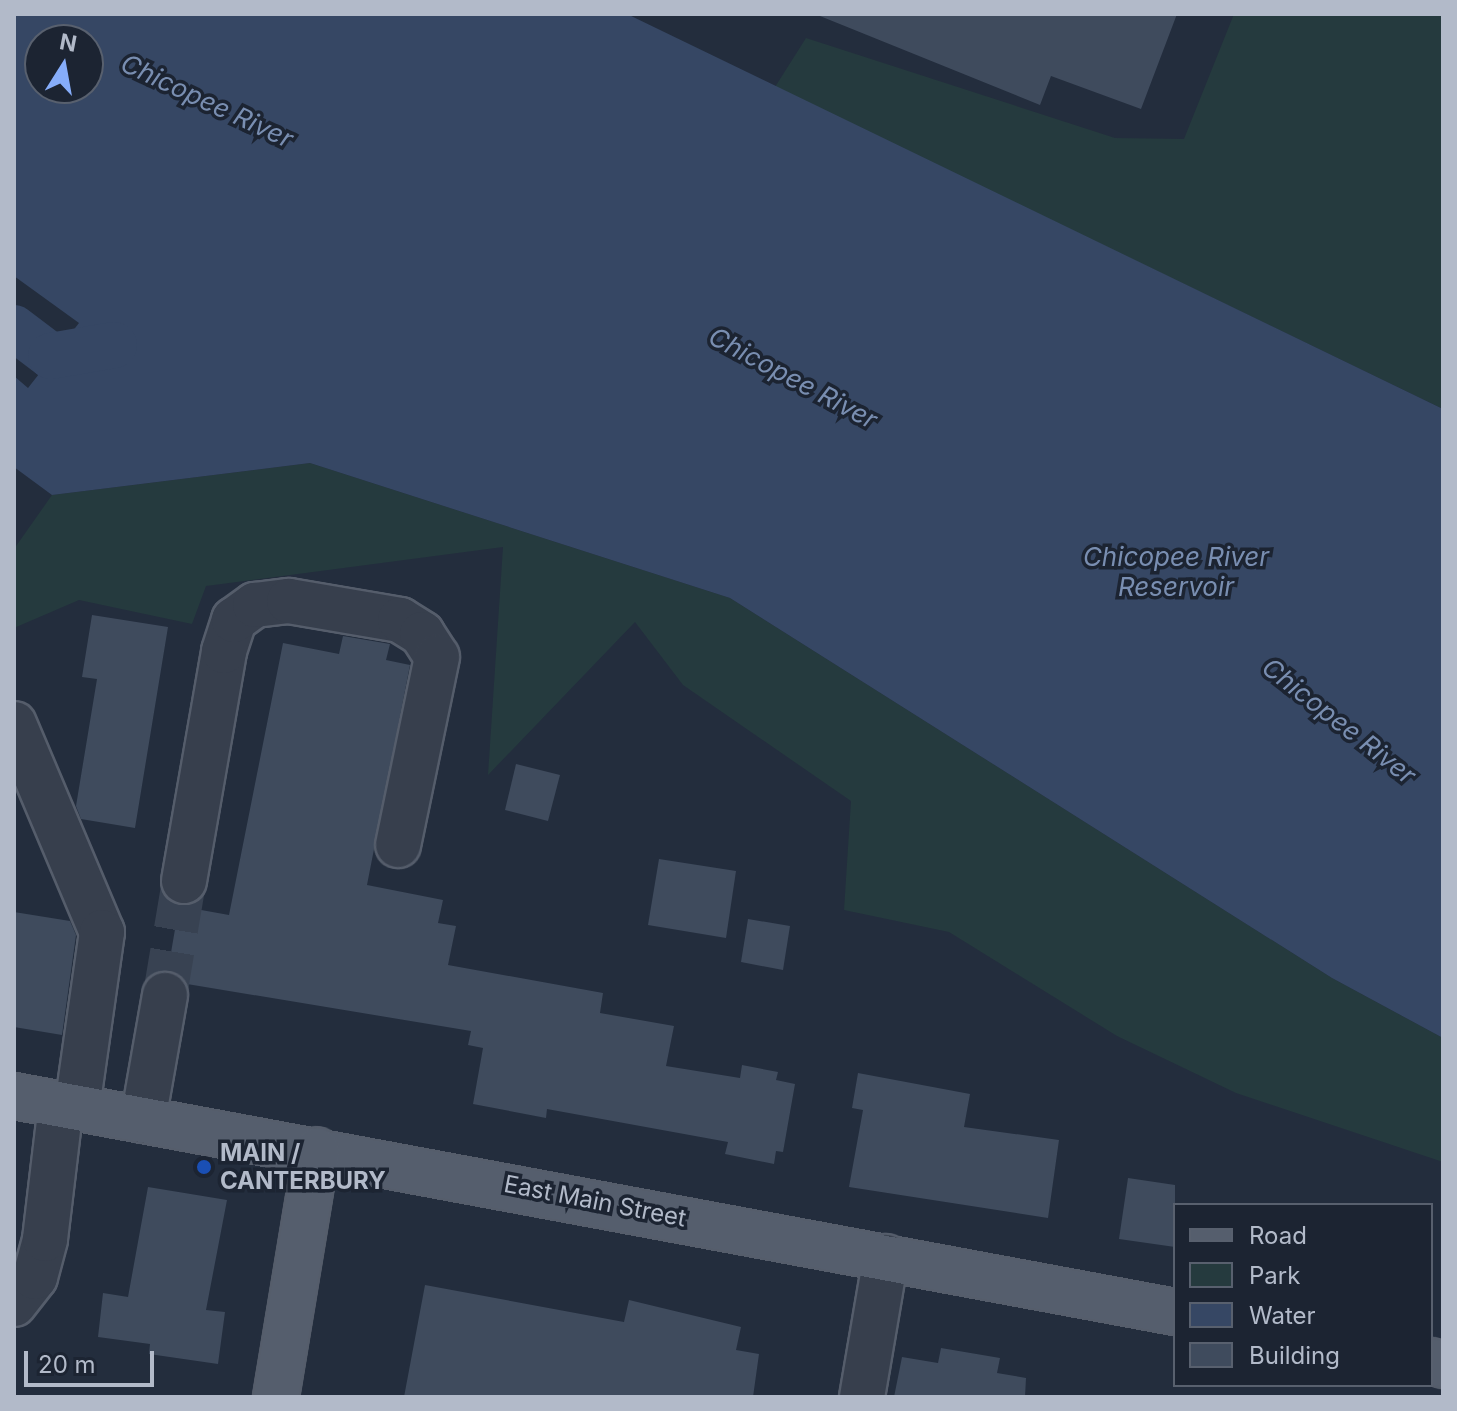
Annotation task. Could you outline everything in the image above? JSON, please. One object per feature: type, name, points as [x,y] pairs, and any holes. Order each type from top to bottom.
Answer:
[{"type":"main road","name":"East Main Street","points":[[14,1096],[1173,1312]]},
{"type":"main road","points":[[276,1397],[317,1150]]},
{"type":"lane","points":[[184,881],[224,651],[234,620],[255,605],[289,601],[400,620],[430,645],[437,657],[398,845]]},
{"type":"lane","points":[[14,724],[102,932],[45,1239],[35,1277],[14,1304]]},
{"type":"lane","points":[[143,1120],[165,995]]},
{"type":"lane","points":[[862,1397],[886,1257]]},
{"type":"green space","points":[[1234,14],[1443,14],[1443,409],[775,87],[806,38],[1115,138],[1184,139]]},
{"type":"green space","points":[[310,463],[730,598],[1332,978],[1443,1038],[1443,1162],[1236,1093],[1117,1036],[949,932],[844,910],[851,801],[683,685],[635,622],[488,775],[503,547],[206,586],[192,624],[79,600],[14,628],[14,549],[52,495]]},
{"type":"water","name":"Chicopee River Reservoir","points":[[14,14],[627,14],[1443,409],[1443,1038],[1332,978],[730,598],[310,463],[52,495],[14,467],[14,376],[28,388],[79,323],[14,276]]},
{"type":"building","points":[[815,14],[1177,14],[1141,109],[1051,76],[1040,105]]},
{"type":"building","points":[[92,615],[168,627],[135,828],[81,819],[76,806],[97,679],[82,677]]},
{"type":"building","points":[[343,636],[390,644],[386,660],[410,665],[367,885],[443,900],[438,923],[456,926],[448,965],[603,993],[600,1013],[674,1026],[666,1066],[740,1078],[742,1065],[778,1072],[776,1080],[795,1084],[783,1152],[776,1151],[774,1164],[725,1154],[728,1142],[547,1109],[546,1118],[473,1104],[483,1048],[468,1045],[471,1031],[187,984],[168,970],[179,906],[229,915],[283,643],[339,654]]},
{"type":"building","points":[[516,764],[560,775],[548,821],[505,810]]},
{"type":"building","points":[[659,859],[736,871],[726,938],[648,925]]},
{"type":"building","points":[[14,912],[70,921],[76,935],[62,1035],[14,1027]]},
{"type":"building","points":[[748,919],[790,926],[783,970],[741,962]]},
{"type":"building","points":[[858,1073],[970,1094],[964,1127],[1059,1140],[1048,1218],[849,1187],[863,1110],[852,1108]]},
{"type":"building","points":[[1128,1178],[1175,1185],[1173,1247],[1119,1239]]},
{"type":"building","points":[[148,1187],[227,1200],[206,1310],[225,1312],[218,1364],[149,1354],[150,1344],[98,1337],[103,1293],[128,1297]]},
{"type":"building","points":[[425,1285],[624,1322],[629,1300],[741,1327],[736,1350],[759,1354],[753,1397],[404,1397]]},
{"type":"building","points":[[941,1348],[1000,1358],[997,1373],[1026,1378],[1025,1397],[894,1397],[902,1357],[938,1363]]},
{"type":"waterway","points":[[14,328],[51,356],[114,345]]},
{"type":"tunnel","points":[[165,995],[184,881]]},
{"type":"place","name":"MAIN / CANTERBURY","points":[[204,1167]]},
{"type":"water label","name":"Chicopee River","points":[[207,101]]},
{"type":"water label","name":"Chicopee River","points":[[793,378]]},
{"type":"water label","name":"Chicopee River","points":[[1339,721]]}]
